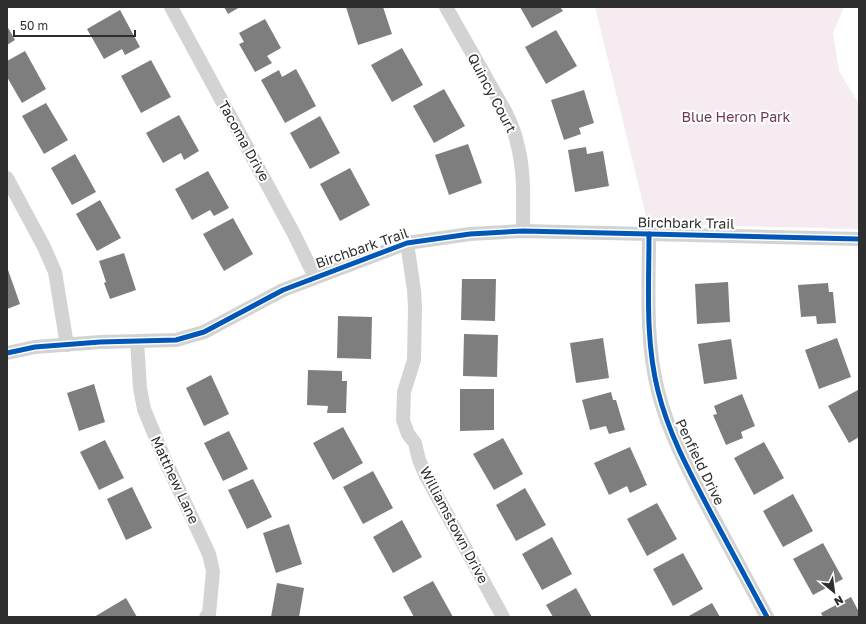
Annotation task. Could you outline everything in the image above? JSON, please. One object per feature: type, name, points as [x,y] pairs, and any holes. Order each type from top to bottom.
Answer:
[{"type":"street","name":"Tacoma Drive","points":[[171,7],[294,234],[314,277]]},
{"type":"street","name":"Quincy Court","points":[[446,7],[505,111],[512,128],[519,149],[522,171],[524,232]]},
{"type":"street","points":[[7,178],[44,246],[55,272],[67,345]]},
{"type":"street","name":"Birchbark Trail","points":[[7,353],[35,347],[176,340],[204,332],[283,290],[407,242],[470,234],[524,232],[859,239]]},
{"type":"street","name":"Penfield Drive","points":[[649,234],[649,318],[651,354],[658,391],[668,426],[687,468],[767,617]]},
{"type":"street","name":"Williamstown Drive","points":[[407,242],[414,290],[414,360],[404,392],[403,420],[408,434],[415,443],[419,460],[426,476],[503,617]]},
{"type":"street","name":"Matthew Lane","points":[[137,341],[140,388],[144,409],[164,460],[209,554],[213,571],[209,614],[206,617]]},
{"type":"green space","name":"Blue Heron Park","points":[[595,7],[844,7],[833,33],[839,71],[859,104],[859,229],[648,224]]},
{"type":"building","points":[[224,7],[240,7],[228,14]]},
{"type":"building","points":[[346,7],[383,7],[392,34],[358,45]]},
{"type":"building","points":[[520,7],[560,7],[563,11],[532,28]]},
{"type":"building","points":[[120,10],[140,47],[125,55],[122,49],[104,59],[87,29]]},
{"type":"building","points":[[265,19],[281,48],[267,56],[272,63],[255,72],[239,44],[244,42],[239,33]]},
{"type":"building","points":[[7,26],[15,40],[7,45]]},
{"type":"building","points":[[556,30],[577,66],[546,84],[525,47]]},
{"type":"building","points":[[402,48],[423,85],[392,102],[371,65]]},
{"type":"building","points":[[25,51],[46,89],[22,103],[7,77],[7,61]]},
{"type":"building","points":[[151,60],[171,97],[141,113],[121,76]]},
{"type":"building","points":[[296,69],[316,106],[285,123],[261,80],[279,70],[282,77]]},
{"type":"building","points":[[444,89],[465,126],[434,143],[413,106]]},
{"type":"building","points":[[584,90],[594,123],[579,128],[581,134],[564,140],[551,100]]},
{"type":"building","points":[[46,103],[68,140],[44,154],[22,116]]},
{"type":"building","points":[[179,115],[199,151],[184,160],[181,153],[163,163],[146,133]]},
{"type":"building","points":[[320,116],[340,153],[310,169],[290,133]]},
{"type":"building","points":[[468,144],[482,183],[449,195],[435,155]]},
{"type":"building","points":[[586,147],[587,154],[603,151],[609,186],[575,192],[568,150]]},
{"type":"building","points":[[75,154],[96,192],[72,205],[51,168]]},
{"type":"building","points":[[350,168],[370,205],[340,221],[320,184]]},
{"type":"building","points":[[208,171],[229,208],[214,216],[210,210],[192,220],[175,189]]},
{"type":"building","points":[[100,200],[121,238],[97,251],[76,214]]},
{"type":"building","points":[[233,218],[253,254],[224,271],[203,234]]},
{"type":"building","points":[[124,253],[136,290],[110,299],[104,283],[106,282],[99,261]]},
{"type":"building","points":[[7,267],[20,304],[7,309]]},
{"type":"building","points":[[462,279],[496,279],[495,321],[461,320]]},
{"type":"building","points":[[728,282],[730,322],[697,324],[695,284]]},
{"type":"building","points":[[828,283],[829,292],[833,292],[836,323],[817,324],[816,316],[801,317],[798,285]]},
{"type":"building","points":[[338,316],[372,317],[371,359],[337,358]]},
{"type":"building","points":[[464,334],[498,335],[497,377],[463,376]]},
{"type":"building","points":[[603,338],[609,378],[576,383],[570,343]]},
{"type":"building","points":[[837,338],[851,377],[819,389],[805,350]]},
{"type":"building","points":[[731,339],[737,379],[704,384],[698,344]]},
{"type":"building","points":[[308,370],[342,371],[342,381],[347,381],[346,413],[327,413],[328,406],[307,405]]},
{"type":"building","points":[[211,375],[229,414],[204,426],[186,388]]},
{"type":"building","points":[[94,384],[105,422],[79,431],[67,393]]},
{"type":"building","points":[[460,389],[494,389],[494,430],[460,431]]},
{"type":"building","points":[[858,390],[859,437],[849,443],[828,406]]},
{"type":"building","points":[[611,392],[613,400],[616,400],[625,430],[609,434],[606,426],[590,430],[582,400]]},
{"type":"building","points":[[742,394],[755,426],[741,432],[743,438],[726,445],[713,415],[717,414],[714,406]]},
{"type":"building","points":[[343,427],[363,463],[333,480],[313,443]]},
{"type":"building","points":[[229,431],[248,469],[223,481],[204,443]]},
{"type":"building","points":[[503,438],[523,474],[494,490],[473,454]]},
{"type":"building","points":[[105,440],[124,478],[99,490],[80,452]]},
{"type":"building","points":[[764,442],[784,478],[754,495],[734,458]]},
{"type":"building","points":[[630,447],[647,485],[630,493],[627,486],[609,495],[594,463]]},
{"type":"building","points":[[373,471],[393,508],[363,524],[343,487]]},
{"type":"building","points":[[253,479],[272,517],[247,529],[228,490]]},
{"type":"building","points":[[132,487],[152,528],[126,540],[107,499]]},
{"type":"building","points":[[525,488],[546,525],[516,541],[496,505]]},
{"type":"building","points":[[793,494],[813,531],[783,547],[763,511]]},
{"type":"building","points":[[657,503],[677,539],[647,556],[627,519]]},
{"type":"building","points":[[402,520],[422,557],[393,573],[373,537]]},
{"type":"building","points":[[289,524],[302,564],[276,573],[263,533]]},
{"type":"building","points":[[552,537],[572,574],[542,590],[522,554]]},
{"type":"building","points":[[823,543],[843,579],[813,595],[793,559]]},
{"type":"building","points":[[683,553],[703,589],[673,606],[653,569]]},
{"type":"building","points":[[433,581],[453,617],[414,617],[403,597]]},
{"type":"building","points":[[277,583],[304,588],[299,617],[271,617]]},
{"type":"building","points":[[576,588],[592,617],[553,617],[546,605]]},
{"type":"building","points":[[851,597],[859,612],[859,617],[823,617],[821,613]]},
{"type":"building","points":[[126,598],[137,617],[94,617]]},
{"type":"building","points":[[712,603],[720,617],[687,617]]},
{"type":"cycle path","points":[[7,353],[35,347],[100,342],[176,340],[204,332],[283,290],[407,243],[470,234],[523,231],[859,239]]},
{"type":"cycle path","points":[[649,234],[649,333],[658,391],[668,423],[688,468],[767,617]]}]
